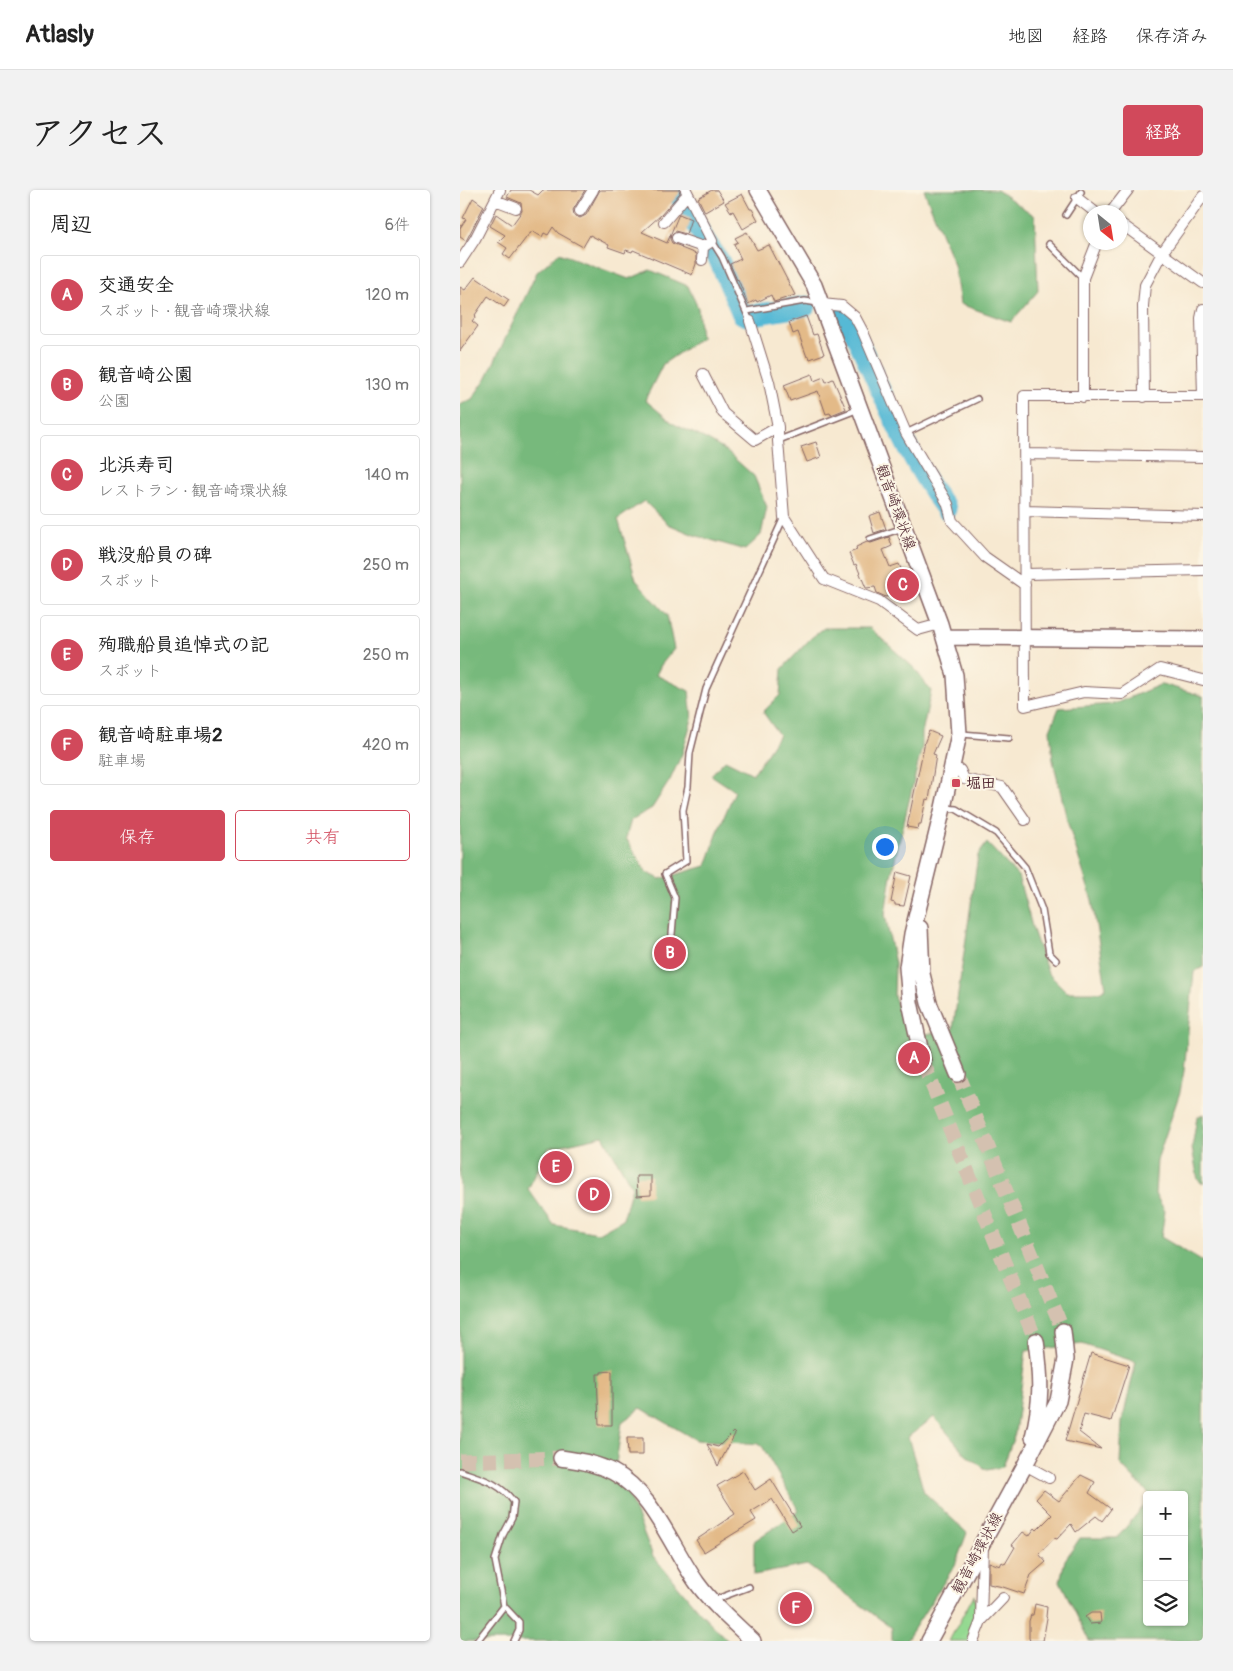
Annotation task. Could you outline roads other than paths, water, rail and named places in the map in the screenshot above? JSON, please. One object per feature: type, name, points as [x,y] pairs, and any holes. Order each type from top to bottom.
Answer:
[{"type":"main road","name":"観音崎環状線","points":[[758,190],[814,285],[822,304],[942,631],[955,675],[959,734],[912,934],[907,967],[910,1002],[923,1062]]},
{"type":"main road","points":[[942,631],[1025,637],[1203,639]]},
{"type":"main road","name":"観音崎環状線","points":[[921,899],[922,974],[929,1003],[958,1074]]},
{"type":"main road","name":"観音崎環状線","points":[[930,1641],[1058,1401],[1066,1359],[1063,1331]]},
{"type":"main road","name":"観音崎環状線","points":[[1025,1465],[1041,1401],[1041,1377],[1036,1341]]},
{"type":"main road","points":[[561,1458],[588,1462],[612,1471],[635,1488],[652,1510],[696,1582],[712,1601],[753,1641]]},
{"type":"street","points":[[580,211],[594,190]]},
{"type":"street","points":[[1116,205],[1128,190]]},
{"type":"street","points":[[460,262],[475,239],[496,193],[516,208]]},
{"type":"street","points":[[1079,195],[1088,205]]},
{"type":"street","points":[[1144,397],[1143,306],[1145,285],[1162,253],[1203,196]]},
{"type":"street","points":[[664,222],[685,197],[707,244],[702,260]]},
{"type":"street","points":[[1128,229],[1203,283]]},
{"type":"street","points":[[677,238],[707,244]]},
{"type":"street","points":[[1083,397],[1083,278],[1094,250]]},
{"type":"street","points":[[822,304],[842,306],[855,317],[864,332],[906,434],[948,504],[952,521],[985,557],[1025,585]]},
{"type":"street","points":[[1203,310],[1200,318],[1203,396],[1024,396],[1025,706],[1084,692],[1122,694],[1160,669],[1203,680]]},
{"type":"street","points":[[749,316],[770,382],[778,427],[784,517],[824,578],[879,601],[918,630],[942,631]]},
{"type":"street","points":[[703,374],[723,413],[755,440],[778,427]]},
{"type":"street","points":[[1025,454],[1203,457]]},
{"type":"street","points":[[1025,511],[1203,516]]},
{"type":"street","points":[[1026,574],[1203,570]]},
{"type":"street","points":[[951,769],[960,770],[964,780],[1002,787],[1025,820]]},
{"type":"street","points":[[1025,1465],[1049,1478]]},
{"type":"street","points":[[973,1641],[981,1621],[983,1541]]},
{"type":"street","points":[[981,1621],[1003,1598]]},
{"type":"lane","points":[[1066,215],[1079,195]]},
{"type":"lane","points":[[707,244],[722,257],[749,316],[805,301],[822,304]]},
{"type":"lane","points":[[1049,244],[1083,278]]},
{"type":"lane","points":[[906,434],[977,399]]},
{"type":"lane","points":[[778,441],[860,409]]},
{"type":"lane","points":[[670,958],[675,898],[665,874],[686,860],[683,810],[688,787],[690,753],[696,725],[706,688],[784,517]]},
{"type":"lane","points":[[870,539],[903,528]]},
{"type":"lane","points":[[959,734],[1009,738]]},
{"type":"lane","points":[[943,808],[956,809],[996,833],[1025,867],[1042,910],[1049,953],[1056,960]]},
{"type":"lane","points":[[460,1471],[496,1484],[508,1493],[514,1502],[512,1518],[503,1535],[495,1560],[504,1606],[519,1622],[519,1630],[514,1641]]},
{"type":"lane","points":[[712,1601],[749,1587]]},
{"type":"lane","points":[[477,1641],[504,1606]]},
{"type":"waterway","points":[[674,190],[686,204],[704,239],[719,260],[742,314],[747,316],[806,306]]},
{"type":"waterway","points":[[835,313],[844,317],[854,332],[907,446],[946,509]]},
{"type":"tunnel","points":[[923,1062],[1036,1341]]},
{"type":"tunnel","points":[[958,1074],[1063,1331]]},
{"type":"tunnel","points":[[460,1461],[561,1458]]},
{"type":"place","name":"北浜寿司","points":[[903,585]]},
{"type":"place","name":"堀田","points":[[956,783]]},
{"type":"place","name":"観音崎公園","points":[[670,953]]},
{"type":"place","name":"交通安全","points":[[914,1058]]},
{"type":"place","name":"殉職船員追悼式の記","points":[[556,1167]]},
{"type":"place","name":"戦没船員の碑","points":[[594,1195]]},
{"type":"place","name":"観音崎駐車場2","points":[[796,1608]]}]
